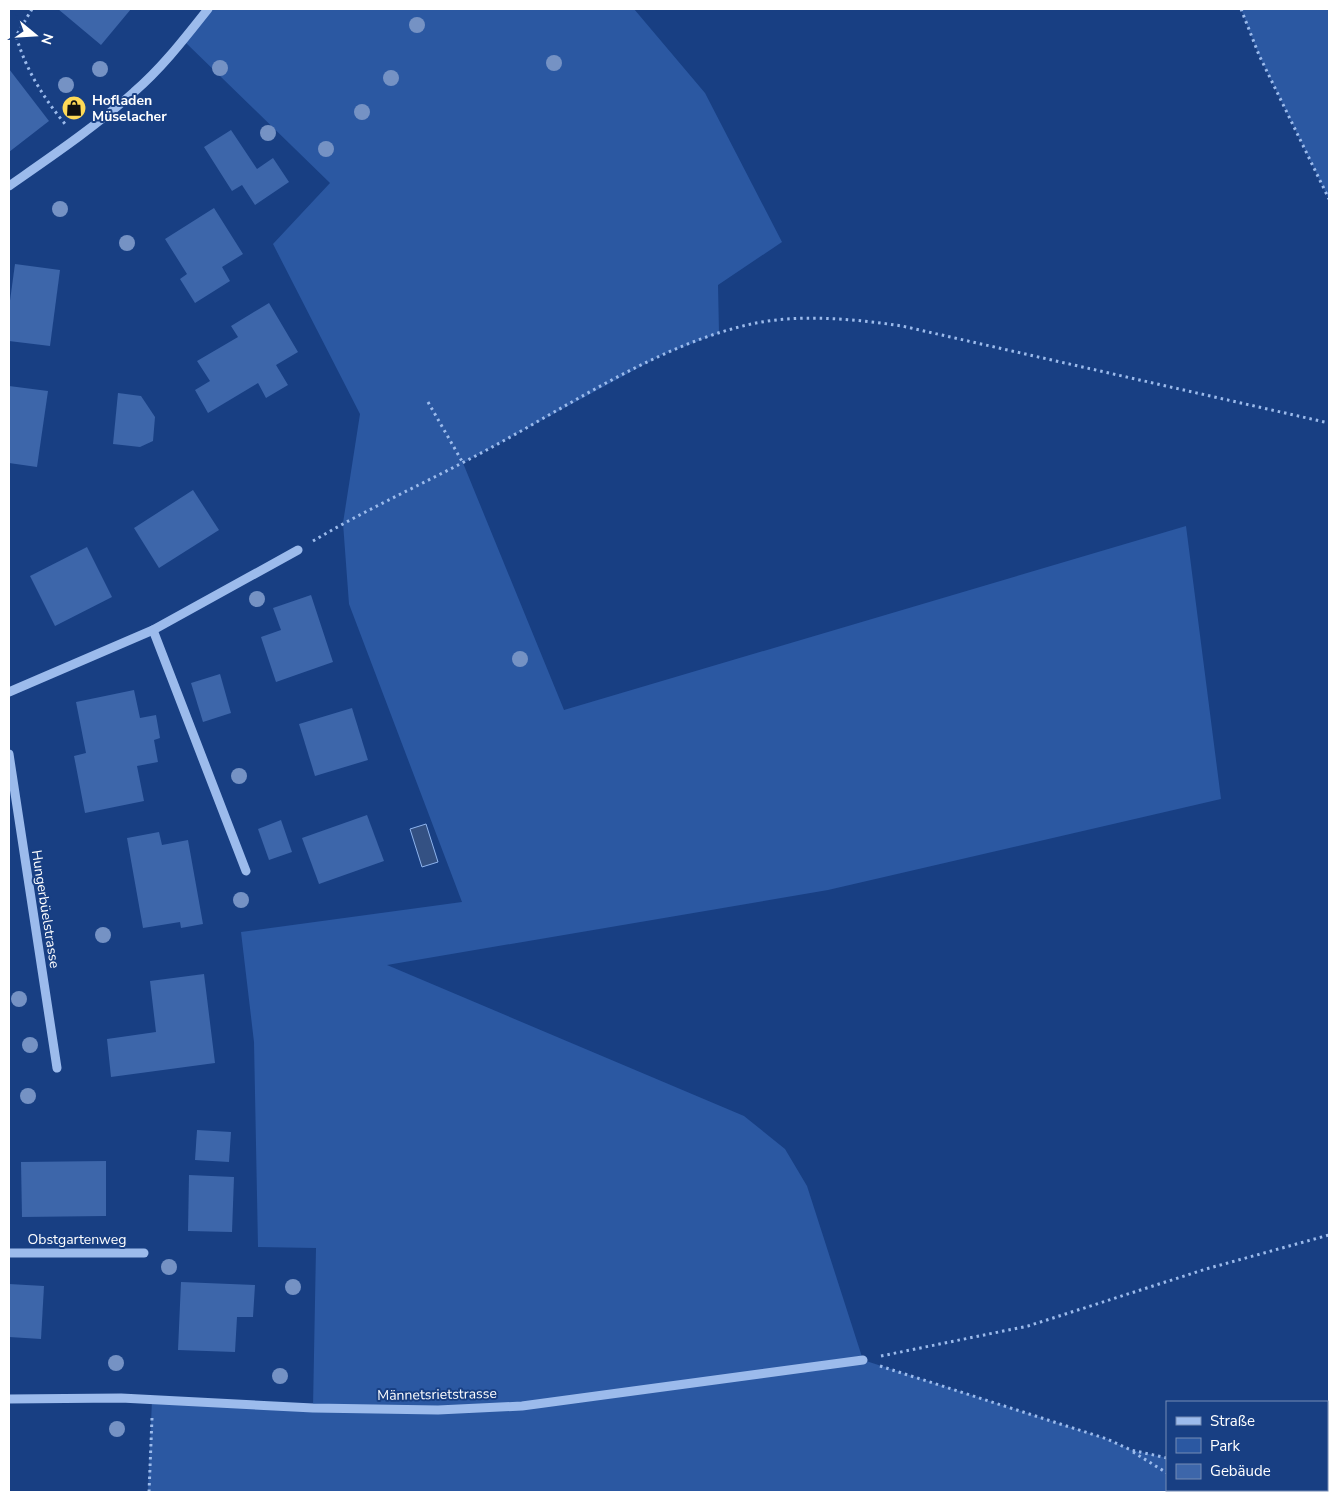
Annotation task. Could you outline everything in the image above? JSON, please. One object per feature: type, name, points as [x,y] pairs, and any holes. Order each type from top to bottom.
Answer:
[{"type":"street","points":[[9,186],[77,139],[135,92],[184,40],[208,9]]},
{"type":"street","points":[[9,692],[153,630],[298,550]]},
{"type":"street","points":[[153,630],[246,871]]},
{"type":"street","name":"Hungerbüelstrasse","points":[[9,754],[57,1068]]},
{"type":"street","name":"Obstgartenweg","points":[[9,1253],[144,1254]]},
{"type":"street","name":"Männetsrietstrasse","points":[[9,1400],[152,1400],[313,1408],[438,1410],[522,1406],[863,1360]]},
{"type":"path","points":[[32,9],[16,36],[24,62],[50,106],[77,139]]},
{"type":"path","points":[[1241,9],[1259,55],[1329,198]]},
{"type":"path","points":[[298,550],[343,523],[463,463],[662,355],[719,333],[757,323],[812,318],[868,321],[902,326],[1329,423]]},
{"type":"path","points":[[428,402],[463,463]]},
{"type":"path","points":[[863,1360],[1028,1326],[1206,1269],[1329,1235]]},
{"type":"path","points":[[863,1360],[1098,1436],[1130,1450],[1166,1472]]},
{"type":"path","points":[[150,1492],[152,1400]]},
{"type":"path","points":[[1130,1450],[1166,1458]]},
{"type":"green space","points":[[208,9],[634,9],[705,93],[782,242],[718,285],[719,333],[662,355],[463,463],[564,710],[1186,526],[1221,799],[828,890],[387,965],[744,1116],[785,1149],[807,1186],[863,1360],[1107,1439],[1131,1450],[1166,1458],[1166,1491],[1328,1491],[1329,1481],[1329,1492],[148,1492],[152,1400],[313,1408],[316,1248],[258,1247],[254,1042],[241,932],[462,902],[349,604],[343,523],[360,414],[273,244],[330,183],[184,41]]},
{"type":"green space","points":[[1241,9],[1329,9],[1329,199],[1259,55]]},
{"type":"shaded area","points":[[426,824],[438,862],[422,867],[410,829]]},
{"type":"building","points":[[58,9],[131,9],[101,45]]},
{"type":"building","points":[[9,69],[49,121],[9,152]]},
{"type":"building","points":[[231,130],[257,169],[273,158],[289,182],[255,205],[242,185],[232,191],[204,147]]},
{"type":"building","points":[[214,208],[243,254],[222,267],[230,281],[195,303],[180,279],[187,274],[165,239]]},
{"type":"building","points":[[15,264],[60,270],[50,346],[9,341],[9,308]]},
{"type":"building","points":[[269,303],[298,352],[276,365],[288,385],[266,398],[258,383],[208,413],[195,390],[210,381],[197,361],[238,337],[231,326]]},
{"type":"building","points":[[9,386],[48,391],[37,467],[9,463]]},
{"type":"building","points":[[118,393],[141,396],[155,417],[153,441],[140,447],[113,444]]},
{"type":"building","points":[[193,490],[219,530],[159,568],[134,528]]},
{"type":"building","points":[[87,547],[112,597],[55,626],[30,576]]},
{"type":"building","points":[[311,595],[333,662],[276,682],[261,637],[281,630],[273,608]]},
{"type":"building","points":[[220,674],[231,713],[203,722],[191,683]]},
{"type":"building","points":[[134,690],[140,718],[156,715],[160,738],[154,740],[158,762],[137,766],[144,801],[85,813],[74,756],[86,753],[76,702]]},
{"type":"building","points":[[352,708],[368,760],[315,776],[299,724]]},
{"type":"building","points":[[367,815],[384,861],[319,884],[302,838]]},
{"type":"building","points":[[281,820],[292,852],[269,860],[258,829]]},
{"type":"building","points":[[159,832],[162,845],[188,840],[203,924],[181,928],[180,922],[143,928],[127,838]]},
{"type":"building","points":[[204,974],[215,1063],[111,1077],[107,1039],[156,1032],[150,981]]},
{"type":"building","points":[[197,1130],[231,1132],[229,1162],[195,1160]]},
{"type":"building","points":[[106,1161],[106,1216],[22,1217],[21,1162]]},
{"type":"building","points":[[189,1175],[234,1177],[232,1232],[188,1231]]},
{"type":"building","points":[[181,1282],[255,1285],[253,1317],[237,1317],[235,1352],[178,1350]]},
{"type":"building","points":[[9,1284],[44,1286],[41,1339],[9,1337]]},
{"type":"place","name":"Hofladen Müselacher","points":[[74,108]]}]
